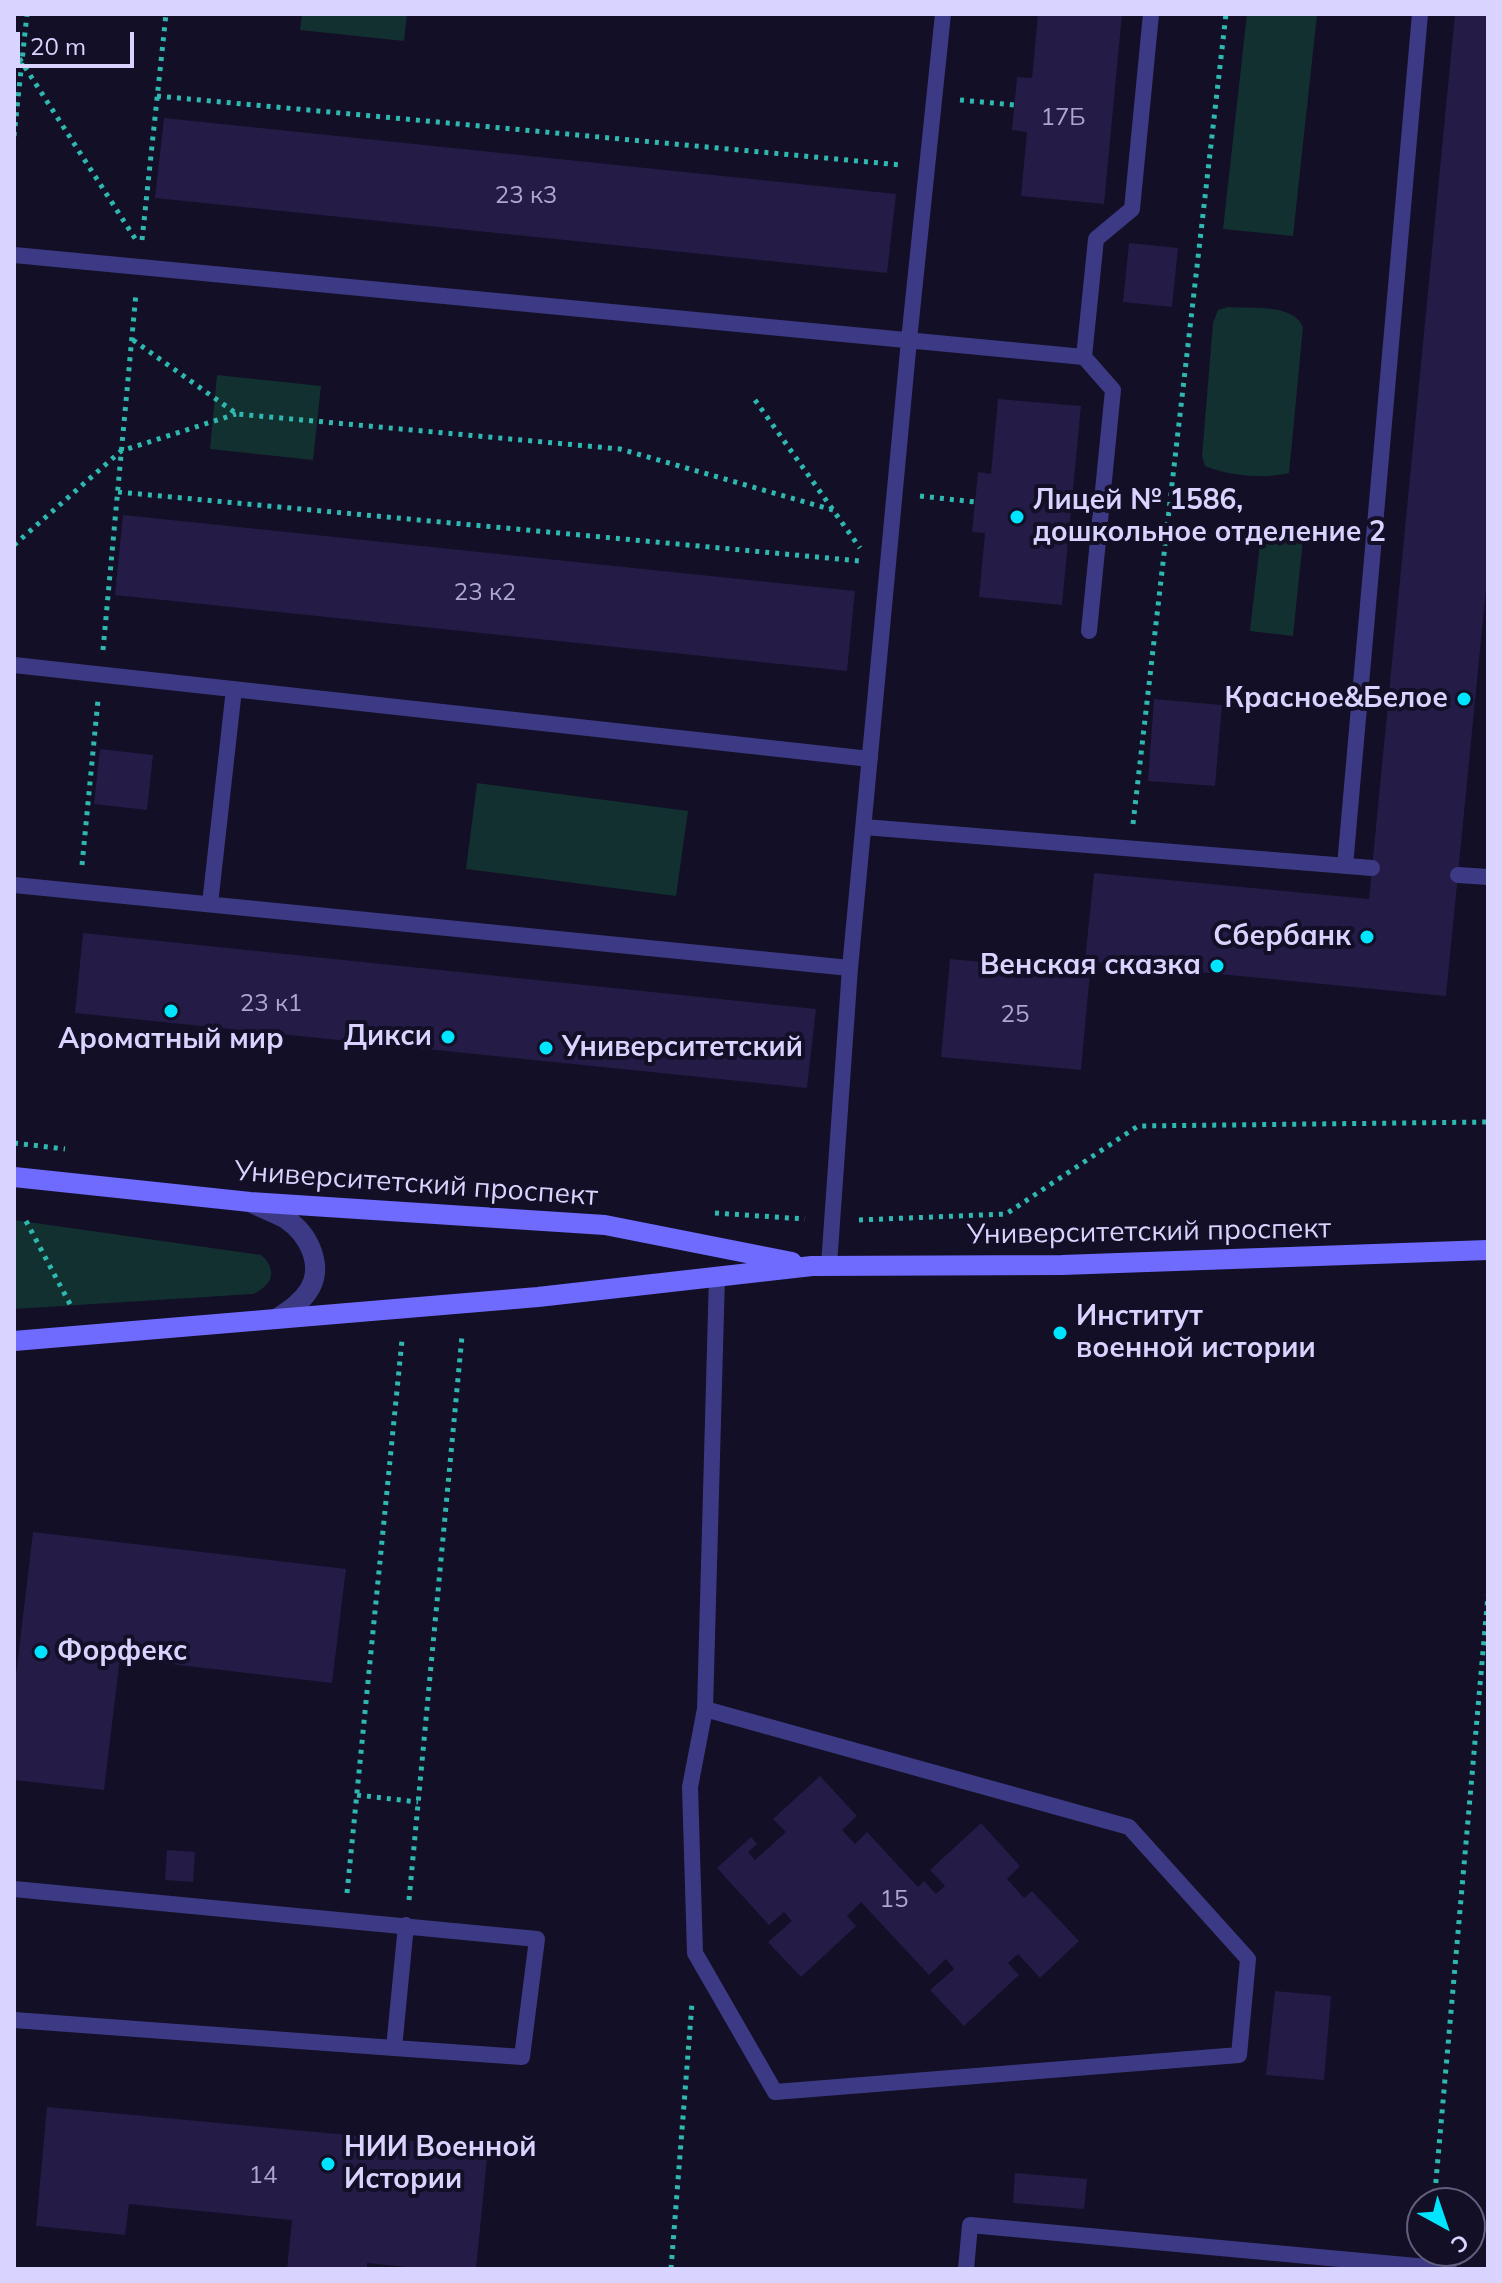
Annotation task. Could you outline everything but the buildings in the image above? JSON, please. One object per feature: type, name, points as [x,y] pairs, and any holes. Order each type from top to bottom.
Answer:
[{"type":"main road","name":"Университетский проспект","points":[[14,1177],[250,1202],[605,1225],[821,1266]]},
{"type":"main road","name":"Университетский проспект","points":[[14,1341],[553,1296],[821,1266],[1062,1265],[1488,1250]]},
{"type":"street","points":[[250,1202],[288,1220],[308,1242],[316,1266],[310,1288],[296,1305],[276,1319]]},
{"type":"lane","points":[[821,1266],[943,14]]},
{"type":"lane","points":[[1084,357],[1096,239],[1132,209],[1151,14]]},
{"type":"lane","points":[[1345,866],[1420,14]]},
{"type":"lane","points":[[14,255],[1084,357],[1113,390],[1089,631]]},
{"type":"lane","points":[[14,665],[870,759]]},
{"type":"lane","points":[[210,904],[234,689]]},
{"type":"lane","points":[[864,827],[1372,868]]},
{"type":"lane","points":[[1458,875],[1488,877]]},
{"type":"lane","points":[[14,885],[850,968]]},
{"type":"lane","points":[[705,1709],[1129,1827],[1248,1959],[1239,2055],[775,2092],[695,1953],[690,1787],[705,1709],[717,1276]]},
{"type":"lane","points":[[14,1889],[537,1939],[522,2057],[14,2020]]},
{"type":"lane","points":[[394,2048],[406,1925]]},
{"type":"lane","points":[[966,2269],[970,2225],[1449,2269]]},
{"type":"path","points":[[14,136],[27,14]]},
{"type":"path","points":[[14,50],[141,248],[166,14]]},
{"type":"path","points":[[1130,849],[1226,14]]},
{"type":"path","points":[[157,96],[927,167]]},
{"type":"path","points":[[956,99],[1015,105]]},
{"type":"path","points":[[80,891],[139,267]]},
{"type":"path","points":[[132,340],[237,414]]},
{"type":"path","points":[[118,492],[869,562],[755,400]]},
{"type":"path","points":[[14,545],[121,451],[237,414],[620,449],[833,510]]},
{"type":"path","points":[[915,496],[975,502]]},
{"type":"path","points":[[1006,1214],[1138,1126],[1488,1122]]},
{"type":"path","points":[[26,1221],[71,1306]]},
{"type":"path","points":[[406,1925],[462,1336]]},
{"type":"path","points":[[344,1920],[402,1340]]},
{"type":"path","points":[[1435,2187],[1488,1595]]},
{"type":"path","points":[[357,1795],[418,1802]]},
{"type":"path","points":[[671,2269],[695,1953]]},
{"type":"green space","points":[[302,14],[407,14],[404,41],[300,30]]},
{"type":"green space","points":[[1247,14],[1317,15],[1293,236],[1223,229]]},
{"type":"green space","points":[[1228,307],[1281,311],[1298,319],[1303,327],[1289,473],[1247,476],[1205,466],[1202,456],[1213,323],[1218,310]]},
{"type":"green space","points":[[217,375],[321,386],[313,460],[210,449]]},
{"type":"green space","points":[[1262,526],[1304,530],[1293,636],[1250,631]]},
{"type":"green space","points":[[477,783],[688,811],[676,896],[466,869]]},
{"type":"green space","points":[[14,1220],[261,1255],[270,1266],[271,1277],[265,1286],[253,1294],[14,1309]]},
{"type":"place","name":"Лицей № 1586, дошкольное отделение 2","points":[[1017,517]]},
{"type":"place","name":"Красное&Белое","points":[[1464,699]]},
{"type":"place","name":"Сбербанк","points":[[1367,937]]},
{"type":"place","name":"Венская сказка","points":[[1217,966]]},
{"type":"place","name":"Ароматный мир","points":[[171,1011]]},
{"type":"place","name":"Дикси","points":[[448,1037]]},
{"type":"place","name":"Университетский","points":[[546,1048]]},
{"type":"place","name":"Институт военной истории","points":[[1060,1333]]},
{"type":"place","name":"Форфекс","points":[[41,1652]]},
{"type":"place","name":"НИИ Военной Истории","points":[[328,2164]]}]
